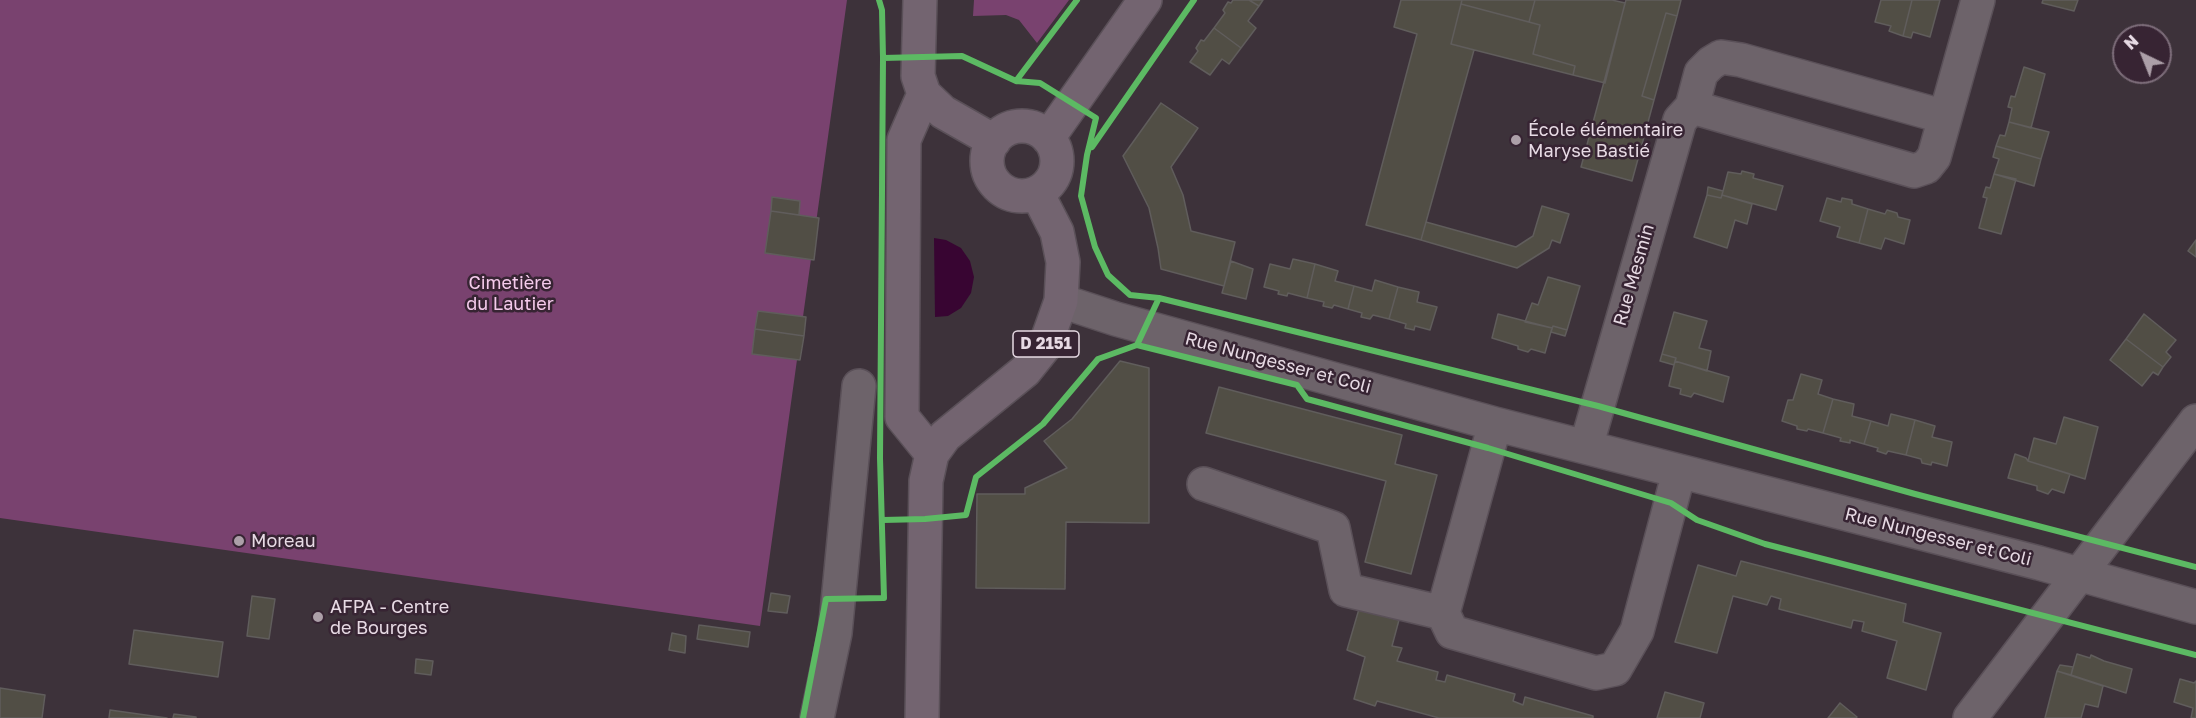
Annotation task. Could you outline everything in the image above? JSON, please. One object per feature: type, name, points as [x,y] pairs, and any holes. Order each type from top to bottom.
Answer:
[{"type":"main road","points":[[920,0],[918,76],[924,94],[943,112],[994,141]]},
{"type":"main road","points":[[1048,138],[1145,0]]},
{"type":"main road","points":[[924,94],[904,140],[902,417],[932,454]]},
{"type":"main road","points":[[1025,126],[1042,132],[1048,138],[1057,154],[1055,172],[1051,181],[1037,193],[1028,196],[1008,193],[992,180],[987,160],[989,150],[994,141],[1008,129],[1025,126]]},
{"type":"main road","name":"D 2151","points":[[922,718],[926,481],[932,454],[945,436],[1025,371],[1045,346],[1061,301],[1063,262],[1057,232],[1037,193]]},
{"type":"street","points":[[1692,107],[1914,171],[1926,167],[1934,157],[1978,0]]},
{"type":"street","name":"Rue Mesmin","points":[[1586,447],[1680,120],[1692,107],[1701,73],[1711,63],[1721,57],[1741,60],[1945,117]]},
{"type":"street","name":"Rue Nungesser et Coli","points":[[1061,301],[1116,319],[1495,424],[2039,563],[2196,607]]},
{"type":"street","points":[[817,718],[835,633],[859,386]]},
{"type":"street","points":[[1970,718],[2196,421]]},
{"type":"street","points":[[1495,424],[1443,613],[1452,632],[1596,673],[1615,669],[1637,631],[1679,472]]},
{"type":"street","points":[[1204,484],[1333,528],[1346,590],[1443,613]]},
{"type":"green space","name":"Cimetière du Lautier","points":[[0,0],[847,0],[760,626],[0,518]]},
{"type":"green space","points":[[974,0],[1069,0],[1037,43],[1019,20],[1006,15],[973,16]]},
{"type":"shaded area","points":[[934,238],[946,240],[961,248],[970,261],[974,277],[971,293],[961,308],[948,316],[935,317]]},
{"type":"building","points":[[1233,0],[1249,0],[1259,6],[1248,21],[1256,28],[1241,48],[1214,28],[1225,13],[1223,10],[1228,2],[1231,3]]},
{"type":"building","points":[[1249,0],[1263,0],[1259,6]]},
{"type":"building","points":[[1401,0],[1462,0],[1451,44],[1474,50],[1421,240],[1366,225],[1417,34],[1394,27]]},
{"type":"building","points":[[1462,0],[1535,0],[1529,22],[1461,4]]},
{"type":"building","points":[[1535,0],[1612,0],[1625,3],[1605,83],[1573,75],[1575,66],[1533,54],[1540,25],[1529,22]]},
{"type":"building","points":[[1626,0],[1681,0],[1677,16],[1666,13],[1642,96],[1654,100],[1632,181],[1581,167]]},
{"type":"building","points":[[1881,0],[1912,0],[1903,36],[1889,31],[1891,26],[1875,22]]},
{"type":"building","points":[[1912,0],[1940,0],[1930,37],[1913,32],[1911,38],[1903,36]]},
{"type":"building","points":[[2043,0],[2078,0],[2074,11],[2042,3]]},
{"type":"building","points":[[1461,4],[1540,25],[1533,54],[1575,66],[1573,75],[1451,44]]},
{"type":"building","points":[[1666,13],[1677,16],[1654,100],[1642,96]]},
{"type":"building","points":[[1214,28],[1241,48],[1229,64],[1222,59],[1210,75],[1190,62],[1198,51],[1196,48],[1201,40],[1204,41]]},
{"type":"building","points":[[2024,67],[2045,74],[2031,128],[2009,122],[2012,108],[2008,107],[2011,96],[2015,97]]},
{"type":"building","points":[[1161,103],[1198,128],[1171,167],[1183,195],[1191,231],[1235,242],[1224,286],[1161,269],[1149,208],[1123,156]]},
{"type":"building","points":[[2009,122],[2049,132],[2041,159],[1996,146],[2000,135],[2005,136]]},
{"type":"building","points":[[1996,146],[2041,159],[2034,186],[1994,174],[1999,159],[1993,157]]},
{"type":"building","points":[[1742,171],[1754,174],[1753,178],[1783,186],[1776,210],[1722,195],[1728,172],[1741,174]]},
{"type":"building","points":[[1994,174],[2016,179],[2001,234],[1979,228],[1987,198],[1983,197],[1986,187],[1990,188]]},
{"type":"building","points":[[1708,187],[1723,191],[1721,198],[1707,195]]},
{"type":"building","points":[[1707,195],[1721,198],[1722,195],[1752,204],[1747,224],[1735,220],[1727,248],[1694,237]]},
{"type":"building","points":[[772,197],[800,201],[799,215],[771,211]]},
{"type":"building","points":[[1827,198],[1841,202],[1842,198],[1852,200],[1852,204],[1868,209],[1859,243],[1837,237],[1840,227],[1820,221]]},
{"type":"building","points":[[1542,206],[1569,214],[1560,243],[1552,240],[1549,248],[1517,268],[1421,240],[1426,222],[1516,247],[1533,236]]},
{"type":"building","points":[[1868,209],[1885,214],[1887,210],[1897,213],[1898,217],[1910,220],[1904,244],[1885,238],[1881,249],[1859,243]]},
{"type":"building","points":[[771,211],[819,218],[814,260],[765,253]]},
{"type":"building","points":[[2196,240],[2196,257],[2188,251]]},
{"type":"building","points":[[1293,259],[1315,264],[1307,298],[1288,293],[1287,296],[1278,294],[1279,291],[1264,287],[1270,264],[1290,269]]},
{"type":"building","points":[[1231,261],[1253,269],[1246,299],[1222,293]]},
{"type":"building","points":[[1315,264],[1338,271],[1335,281],[1354,286],[1348,309],[1334,305],[1332,308],[1323,306],[1324,302],[1307,298]]},
{"type":"building","points":[[1548,277],[1580,286],[1567,330],[1525,322],[1532,303],[1538,305]]},
{"type":"building","points":[[1375,280],[1398,287],[1389,319],[1373,315],[1370,319],[1361,317],[1362,313],[1348,309],[1354,286],[1372,291]]},
{"type":"building","points":[[1398,287],[1419,292],[1417,302],[1437,307],[1430,330],[1415,326],[1414,330],[1405,328],[1406,324],[1389,319]]},
{"type":"building","points":[[758,311],[806,317],[804,336],[755,329]]},
{"type":"building","points":[[1674,312],[1707,321],[1699,348],[1711,351],[1707,371],[1675,361],[1676,358],[1662,354]]},
{"type":"building","points":[[1498,314],[1552,328],[1545,353],[1531,349],[1528,352],[1518,349],[1518,346],[1492,338]]},
{"type":"building","points":[[2144,314],[2176,340],[2166,352],[2171,357],[2163,367],[2126,339]]},
{"type":"building","points":[[1553,326],[1567,330],[1565,336],[1551,332]]},
{"type":"building","points":[[755,329],[804,336],[800,360],[752,354]]},
{"type":"building","points":[[2126,339],[2163,367],[2158,375],[2153,372],[2142,386],[2110,360]]},
{"type":"building","points":[[1662,354],[1676,358],[1674,365],[1660,361]]},
{"type":"building","points":[[1120,361],[1149,368],[1149,523],[1066,522],[1065,589],[976,588],[977,494],[1025,494],[1025,488],[1067,468],[1044,441],[1072,419]]},
{"type":"building","points":[[1675,361],[1729,377],[1723,402],[1694,393],[1691,397],[1680,394],[1681,389],[1669,386]]},
{"type":"building","points":[[1801,374],[1822,380],[1818,394],[1833,399],[1823,433],[1797,429],[1797,426],[1782,421],[1788,400],[1793,400]]},
{"type":"building","points":[[1219,387],[1402,435],[1395,464],[1437,475],[1411,574],[1365,562],[1386,481],[1206,433]]},
{"type":"building","points":[[1833,399],[1854,404],[1852,416],[1871,421],[1864,444],[1850,440],[1850,443],[1840,441],[1841,438],[1823,433]]},
{"type":"building","points":[[1891,414],[1915,420],[1906,455],[1888,451],[1886,454],[1877,451],[1878,448],[1864,444],[1871,421],[1888,426]]},
{"type":"building","points":[[2064,417],[2098,427],[2085,479],[2028,461],[2034,438],[2056,444]]},
{"type":"building","points":[[1915,420],[1935,426],[1932,437],[1952,442],[1947,466],[1932,462],[1931,465],[1922,463],[1921,459],[1906,455]]},
{"type":"building","points":[[2015,454],[2028,461],[2070,474],[2064,493],[2052,489],[2048,494],[2037,490],[2037,486],[2008,478]]},
{"type":"building","points":[[1741,561],[1906,604],[1903,622],[1941,633],[1926,690],[1887,678],[1897,641],[1862,631],[1864,622],[1853,620],[1851,628],[1779,609],[1781,599],[1771,596],[1767,605],[1733,596],[1717,653],[1675,642],[1698,565],[1736,576]]},
{"type":"building","points":[[771,593],[790,596],[787,613],[768,611]]},
{"type":"building","points":[[252,596],[275,599],[269,639],[247,636]]},
{"type":"building","points":[[1359,609],[1399,620],[1392,646],[1402,648],[1397,661],[1438,672],[1436,680],[1445,682],[1447,675],[1515,694],[1513,701],[1523,705],[1525,697],[1593,716],[1593,718],[1439,718],[1377,701],[1375,706],[1354,699],[1365,657],[1347,650]]},
{"type":"building","points":[[699,625],[750,632],[748,647],[697,639]]},
{"type":"building","points":[[134,630],[223,642],[218,677],[129,664]]},
{"type":"building","points":[[672,633],[686,636],[685,653],[669,650]]},
{"type":"building","points":[[2077,654],[2090,658],[2091,655],[2132,669],[2126,693],[2071,675]]},
{"type":"building","points":[[416,659],[433,661],[431,675],[415,673]]},
{"type":"building","points":[[2060,665],[2073,667],[2071,675],[2057,671]]},
{"type":"building","points":[[2057,671],[2103,686],[2098,707],[2085,704],[2081,718],[2045,718]]},
{"type":"building","points":[[2180,679],[2194,683],[2196,681],[2196,718],[2191,718],[2193,708],[2174,702]]},
{"type":"building","points":[[0,688],[45,695],[42,718],[0,718]]},
{"type":"building","points":[[1665,692],[1704,703],[1700,718],[1657,718]]},
{"type":"building","points":[[1840,703],[1857,717],[1828,718]]},
{"type":"building","points":[[110,710],[167,718],[109,718]]},
{"type":"building","points":[[174,714],[196,717],[196,718],[173,718]]},
{"type":"cycle path","points":[[803,718],[826,599],[884,598],[880,458],[883,58],[882,10],[879,0]]},
{"type":"cycle path","points":[[1016,81],[1077,0]]},
{"type":"cycle path","points":[[1092,147],[1194,0]]},
{"type":"cycle path","points":[[883,58],[962,56],[1016,81],[1040,83],[1096,118],[1087,155],[1081,196],[1095,247],[1108,275],[1130,295],[1159,298]]},
{"type":"cycle path","points":[[1137,345],[1159,298],[1598,406],[1915,494],[2196,567]]},
{"type":"cycle path","points":[[883,520],[966,515],[976,477],[1043,424],[1098,359],[1137,345],[1297,385],[1307,399],[1488,448],[1671,503],[1697,520],[1765,544],[2196,655]]},
{"type":"place","name":"École élémentaire Maryse Bastié","points":[[1516,140]]},
{"type":"place","name":"Moreau","points":[[239,541]]},
{"type":"place","name":"AFPA - Centre de Bourges","points":[[318,617]]}]
